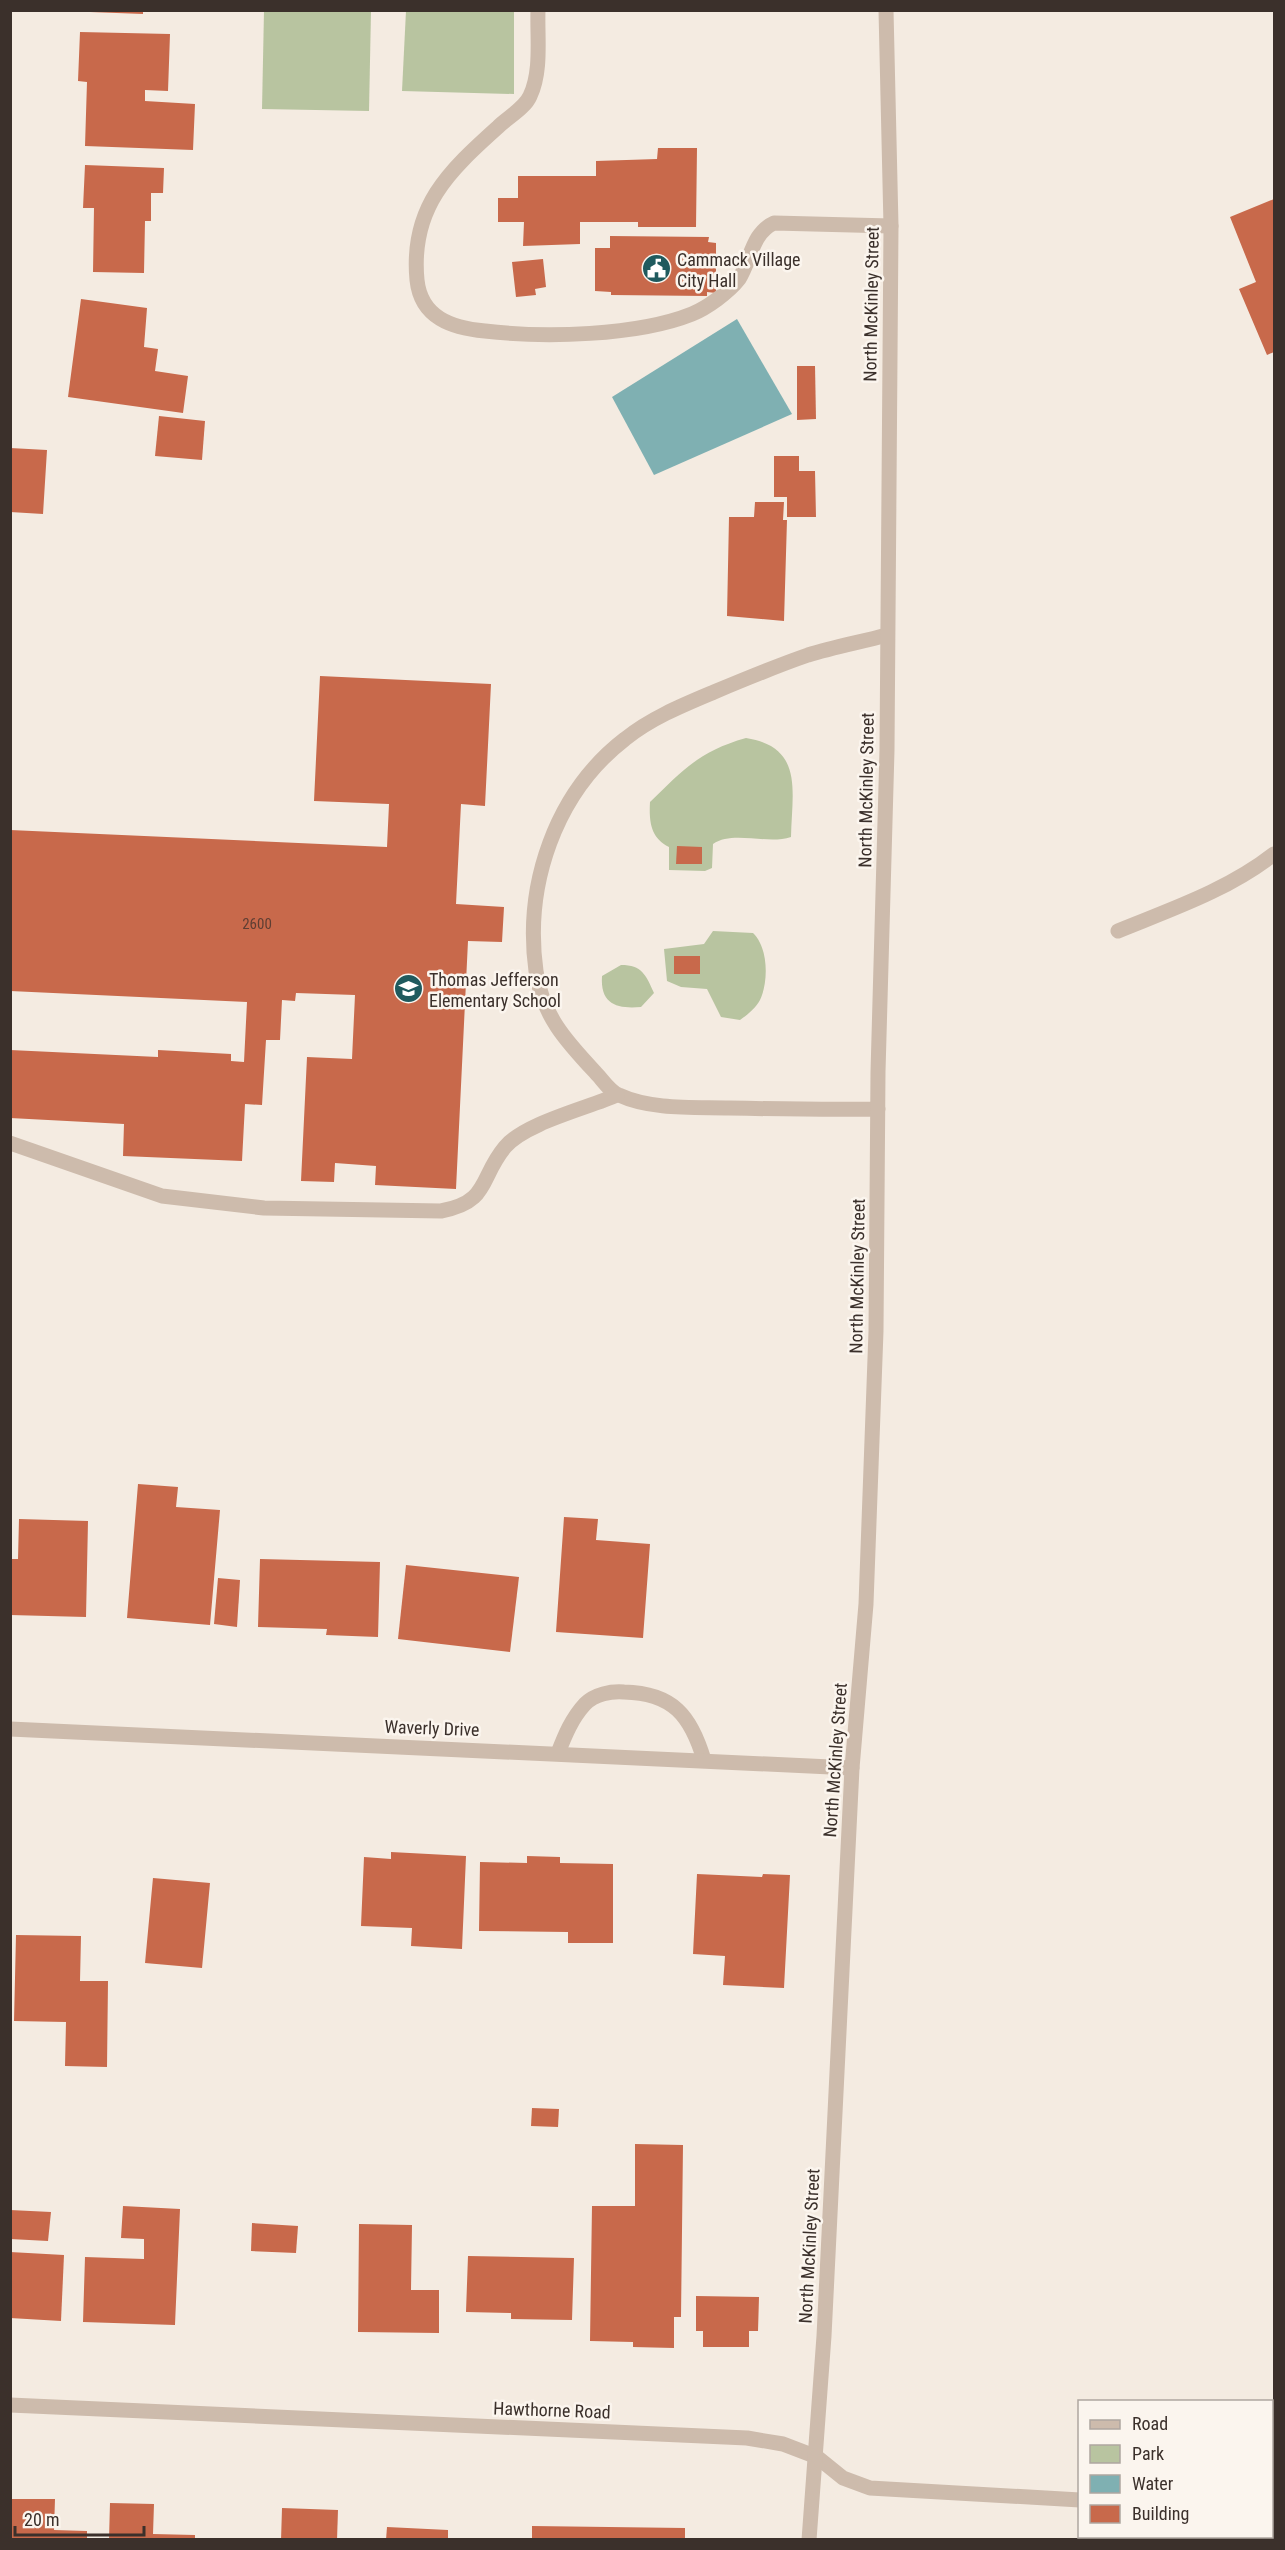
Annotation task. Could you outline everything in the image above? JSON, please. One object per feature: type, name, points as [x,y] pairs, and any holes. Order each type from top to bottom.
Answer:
[{"type":"street","points":[[538,10],[536,68],[529,99],[449,175],[433,194],[426,214],[419,240],[418,287],[423,304],[441,320],[485,332],[526,334],[587,334],[662,324],[694,314],[737,281],[760,233],[774,223],[891,226]]},
{"type":"street","name":"North McKinley Street","points":[[809,2540],[817,2457],[852,1768],[866,1604],[876,1331],[878,1109],[887,750],[891,226],[886,10]]},
{"type":"street","points":[[878,1109],[692,1107],[650,1103],[617,1095],[555,1028],[544,1007],[537,980],[532,931],[537,880],[558,824],[576,794],[608,754],[649,723],[680,706],[790,661],[887,635]]},
{"type":"street","points":[[1118,931],[1206,895],[1251,873],[1275,854]]},
{"type":"street","points":[[10,1143],[162,1196],[264,1208],[441,1210],[458,1208],[471,1201],[485,1184],[495,1161],[506,1145],[518,1136],[534,1126],[617,1095]]},
{"type":"street","points":[[558,1753],[569,1725],[586,1703],[603,1694],[636,1692],[654,1695],[682,1713],[695,1731],[704,1760]]},
{"type":"street","name":"Waverly Drive","points":[[10,1729],[852,1768]]},
{"type":"street","name":"Hawthorne Road","points":[[10,2405],[747,2438],[783,2444],[817,2457],[843,2478],[870,2488],[1078,2500]]},
{"type":"green space","points":[[264,11],[371,11],[369,111],[262,109]]},
{"type":"green space","points":[[406,11],[514,11],[514,94],[402,91]]},
{"type":"green space","points":[[746,738],[765,743],[778,751],[786,761],[791,774],[793,803],[791,837],[772,840],[730,838],[721,840],[713,844],[712,868],[705,871],[669,870],[669,847],[654,834],[650,802],[704,755]]},
{"type":"green space","points":[[713,931],[753,933],[762,947],[766,965],[763,992],[756,1006],[740,1020],[721,1017],[707,989],[681,987],[667,981],[664,949],[704,944]]},
{"type":"green space","points":[[621,965],[639,969],[646,976],[654,993],[641,1007],[618,1006],[607,999],[604,993],[602,976]]},
{"type":"water","points":[[737,319],[792,414],[654,475],[612,397]]},
{"type":"building","points":[[91,10],[143,10],[143,14],[90,12]]},
{"type":"building","points":[[80,32],[170,34],[168,91],[145,90],[145,101],[195,104],[193,150],[85,146],[87,82],[78,81]]},
{"type":"building","points":[[658,148],[697,148],[696,227],[638,227],[638,222],[580,222],[580,244],[523,246],[524,222],[498,222],[498,198],[518,198],[518,176],[596,176],[596,161],[657,159]]},
{"type":"building","points":[[85,165],[164,168],[163,193],[151,193],[151,221],[145,221],[144,273],[93,272],[94,208],[83,208]]},
{"type":"building","points":[[1274,199],[1274,352],[1267,355],[1239,289],[1256,282],[1230,217]]},
{"type":"building","name":"Cammack Village City Hall","points":[[610,236],[709,237],[708,242],[716,243],[716,293],[707,292],[707,296],[611,295],[611,292],[595,291],[595,248],[610,248]]},
{"type":"building","points":[[543,259],[546,287],[535,289],[536,295],[516,297],[512,262]]},
{"type":"building","points":[[81,299],[147,308],[144,347],[158,349],[155,371],[188,376],[183,413],[68,397]]},
{"type":"building","points":[[797,366],[815,366],[816,419],[797,420]]},
{"type":"building","points":[[159,416],[205,421],[202,460],[155,456]]},
{"type":"building","points":[[10,448],[47,450],[43,514],[10,512]]},
{"type":"building","points":[[774,456],[799,456],[799,471],[815,471],[816,517],[787,517],[787,497],[774,497]]},
{"type":"building","points":[[755,502],[784,502],[783,520],[787,520],[784,621],[727,616],[729,517],[754,517]]},
{"type":"building","name":"Thomas Jefferson Elementary School","points":[[320,676],[491,684],[485,806],[461,804],[456,904],[504,907],[502,942],[468,941],[456,1189],[375,1185],[376,1166],[335,1163],[334,1182],[301,1181],[307,1057],[352,1059],[355,995],[296,993],[295,1001],[282,1000],[280,1040],[266,1040],[262,1105],[245,1104],[242,1161],[123,1156],[124,1124],[10,1118],[10,1050],[158,1057],[158,1050],[231,1054],[231,1061],[244,1062],[247,1002],[10,991],[10,830],[387,847],[389,804],[314,801]]},
{"type":"building","points":[[677,846],[702,847],[702,864],[676,864]]},
{"type":"building","points":[[674,956],[700,956],[700,974],[674,974]]},
{"type":"building","points":[[138,1484],[178,1487],[176,1507],[220,1510],[210,1625],[127,1618]]},
{"type":"building","points":[[564,1517],[598,1519],[596,1540],[650,1544],[643,1638],[556,1632]]},
{"type":"building","points":[[19,1519],[88,1521],[86,1617],[10,1615],[10,1559],[18,1559]]},
{"type":"building","points":[[260,1559],[380,1562],[378,1637],[326,1635],[327,1629],[258,1627]]},
{"type":"building","points":[[406,1565],[519,1577],[510,1652],[398,1639]]},
{"type":"building","points":[[218,1578],[240,1580],[237,1627],[214,1624]]},
{"type":"building","points":[[391,1852],[466,1856],[462,1949],[411,1946],[412,1928],[361,1926],[364,1857],[391,1859]]},
{"type":"building","points":[[527,1856],[560,1857],[560,1863],[613,1864],[613,1943],[568,1943],[568,1932],[479,1931],[480,1862],[527,1863]]},
{"type":"building","points":[[697,1874],[762,1877],[763,1874],[790,1875],[784,1988],[723,1985],[725,1956],[693,1954]]},
{"type":"building","points":[[153,1878],[210,1883],[202,1968],[145,1963]]},
{"type":"building","points":[[16,1935],[81,1936],[80,1981],[108,1981],[107,2067],[65,2066],[66,2022],[14,2021]]},
{"type":"building","points":[[532,2108],[559,2109],[558,2127],[531,2126]]},
{"type":"building","points":[[635,2144],[683,2145],[681,2317],[674,2317],[674,2348],[633,2347],[633,2342],[590,2341],[592,2206],[635,2206]]},
{"type":"building","points":[[123,2206],[180,2209],[175,2325],[83,2322],[85,2257],[144,2259],[144,2239],[121,2238]]},
{"type":"building","points":[[10,2210],[51,2212],[48,2241],[10,2239]]},
{"type":"building","points":[[252,2223],[298,2226],[296,2253],[251,2251]]},
{"type":"building","points":[[359,2224],[412,2225],[411,2290],[439,2290],[439,2333],[358,2332]]},
{"type":"building","points":[[10,2252],[64,2255],[61,2321],[10,2318]]},
{"type":"building","points":[[468,2256],[574,2258],[572,2320],[511,2319],[511,2313],[466,2312]]},
{"type":"building","points":[[696,2296],[759,2297],[758,2331],[749,2331],[749,2347],[703,2347],[703,2331],[696,2331]]},
{"type":"building","points":[[10,2499],[55,2499],[54,2530],[87,2531],[87,2540],[10,2540]]},
{"type":"building","points":[[110,2503],[154,2504],[153,2534],[195,2535],[195,2540],[109,2540]]},
{"type":"building","points":[[282,2508],[338,2510],[337,2540],[281,2540]]},
{"type":"building","points":[[532,2526],[685,2528],[685,2540],[532,2540]]},
{"type":"building","points":[[387,2527],[448,2530],[448,2540],[386,2540]]},
{"type":"place","name":"Cammack Village City Hall","points":[[656,269]]},
{"type":"place","name":"Thomas Jefferson Elementary School","points":[[408,989]]}]
